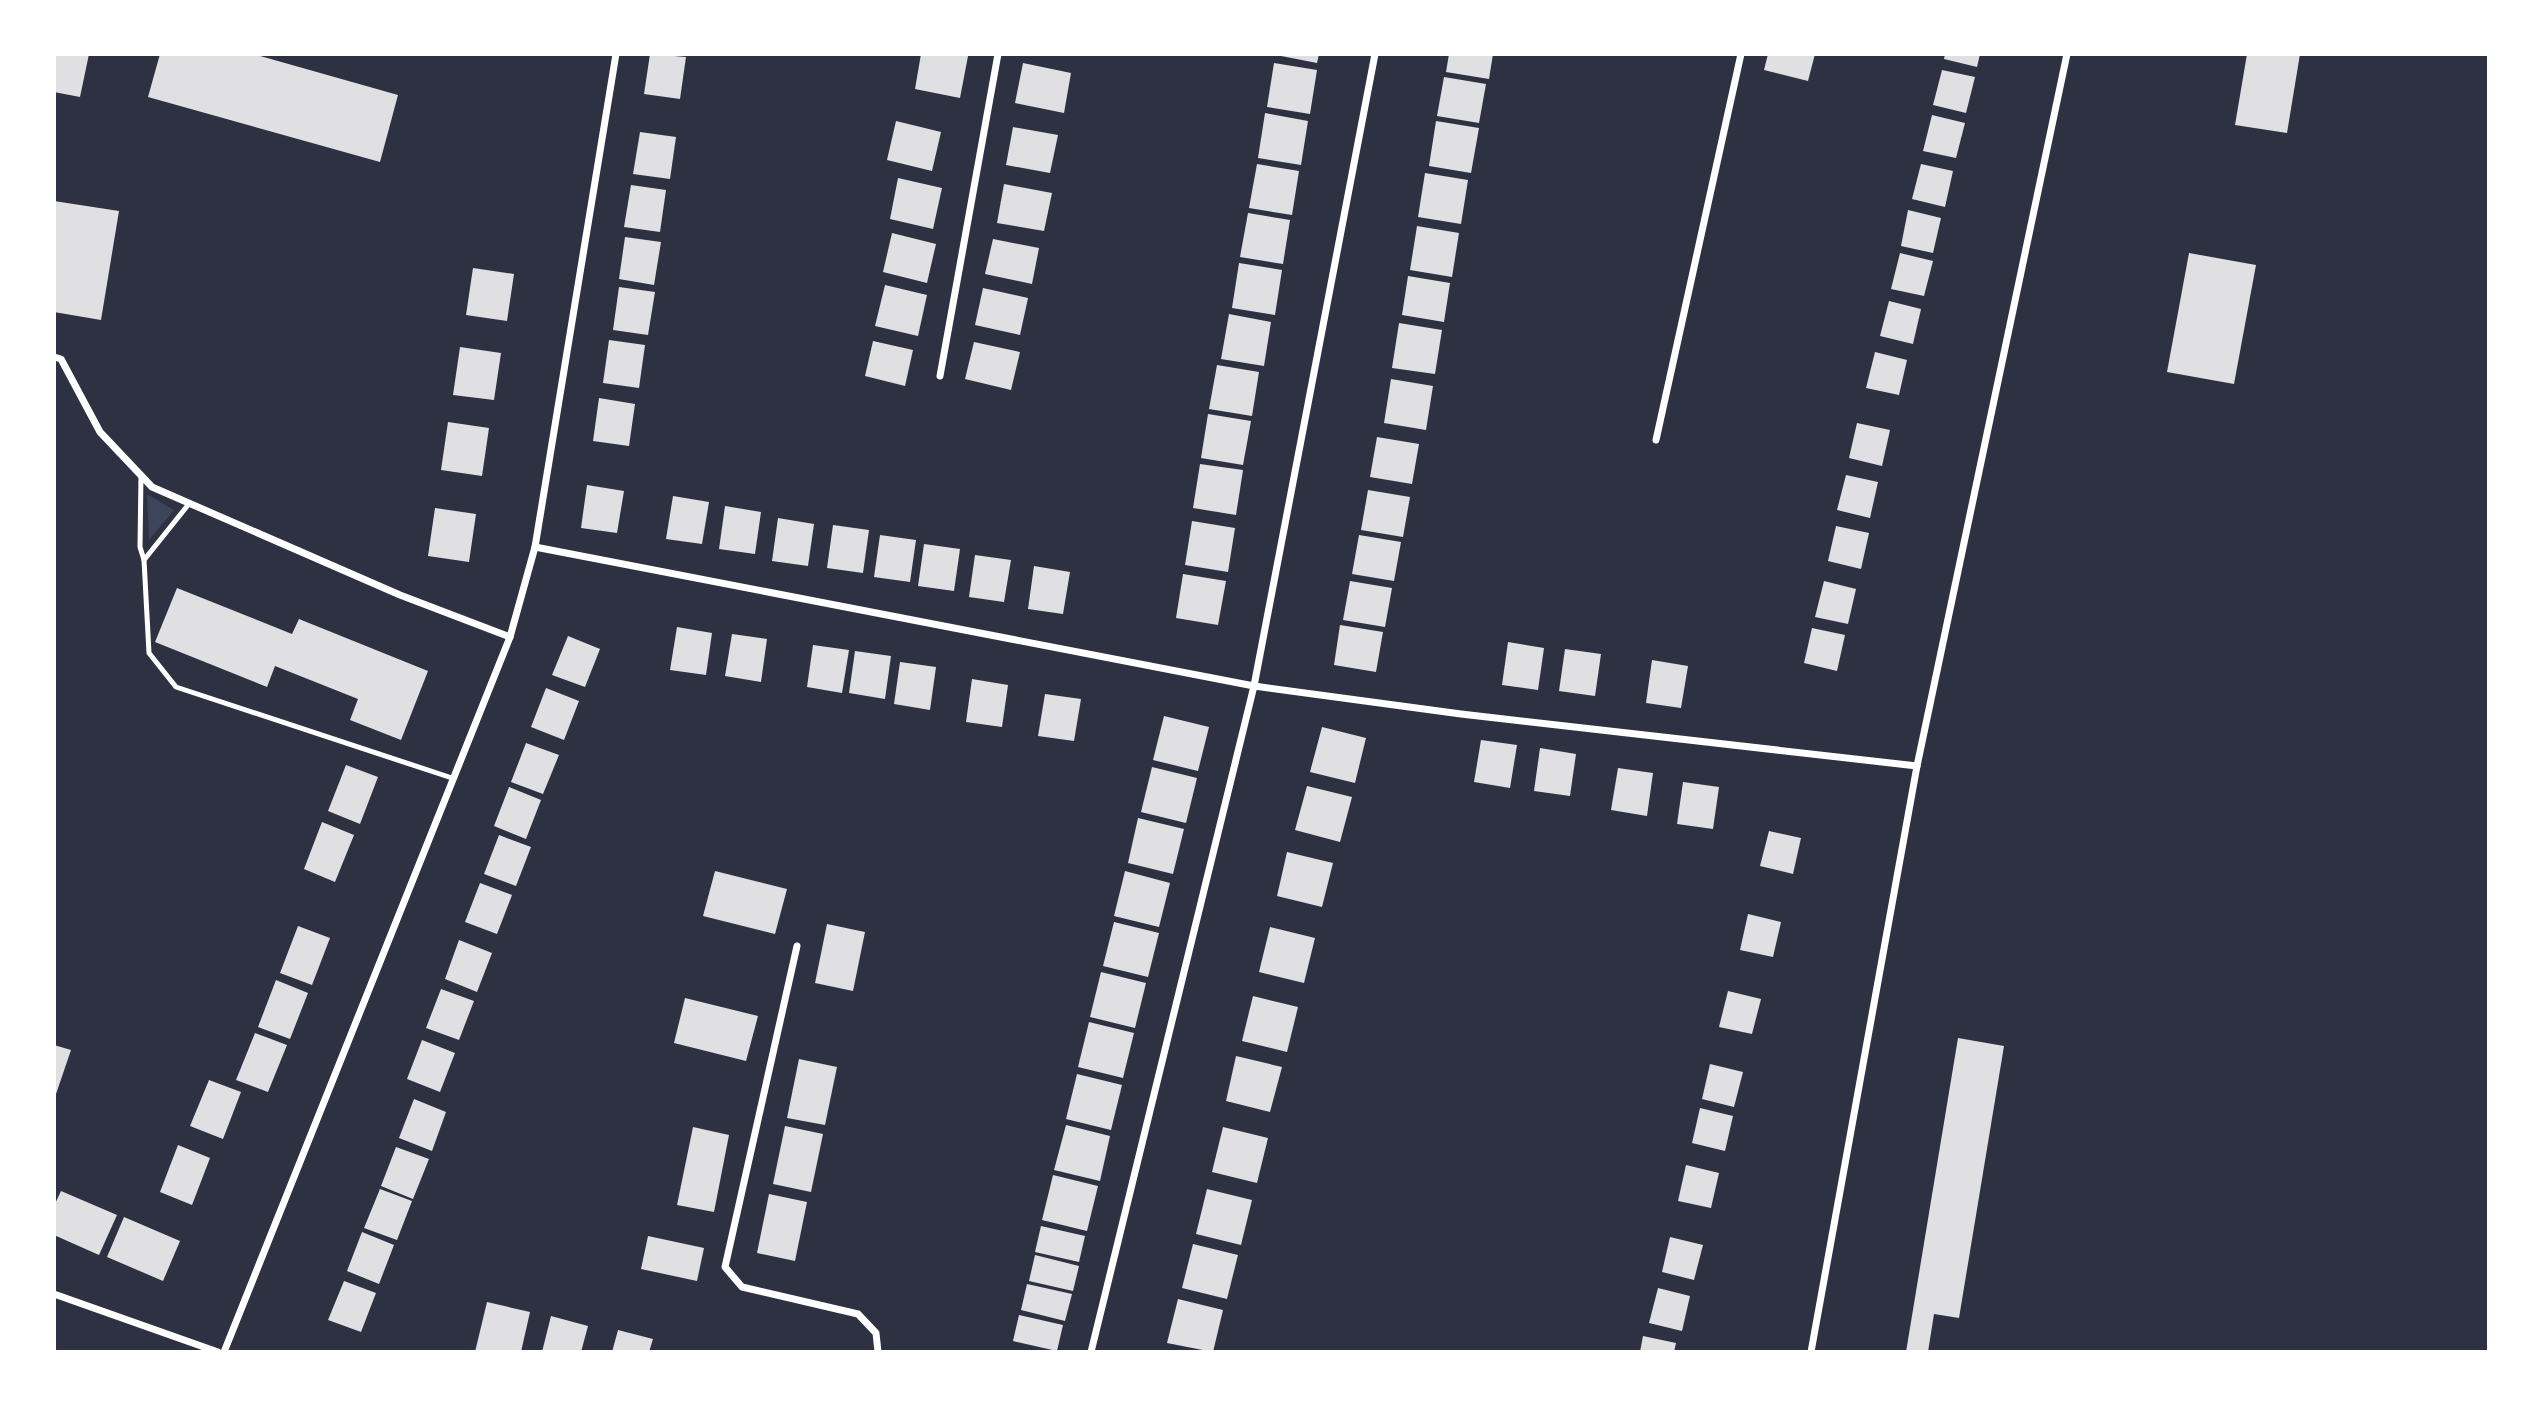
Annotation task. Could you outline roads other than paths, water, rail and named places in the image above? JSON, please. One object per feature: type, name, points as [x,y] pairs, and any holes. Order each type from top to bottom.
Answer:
[{"type":"street","points":[[224,1352],[510,637],[535,547],[615,54]]},
{"type":"street","points":[[940,376],[998,54]]},
{"type":"street","points":[[1091,1352],[1254,686],[1375,54]]},
{"type":"street","points":[[1656,440],[1741,54]]},
{"type":"street","points":[[1811,1352],[1917,766],[2067,54]]},
{"type":"street","points":[[54,357],[61,359],[100,432],[152,486],[188,505],[400,596],[510,637]]},
{"type":"street","points":[[535,547],[1254,686],[1461,714],[1917,766]]},
{"type":"street","points":[[797,946],[728,1243],[725,1267],[742,1287],[858,1314],[876,1333],[878,1352]]},
{"type":"street","points":[[54,1294],[218,1352]]},
{"type":"lane","points":[[141,475],[139,547],[144,560],[149,653],[176,687],[452,778]]},
{"type":"lane","points":[[144,560],[188,505]]}]
